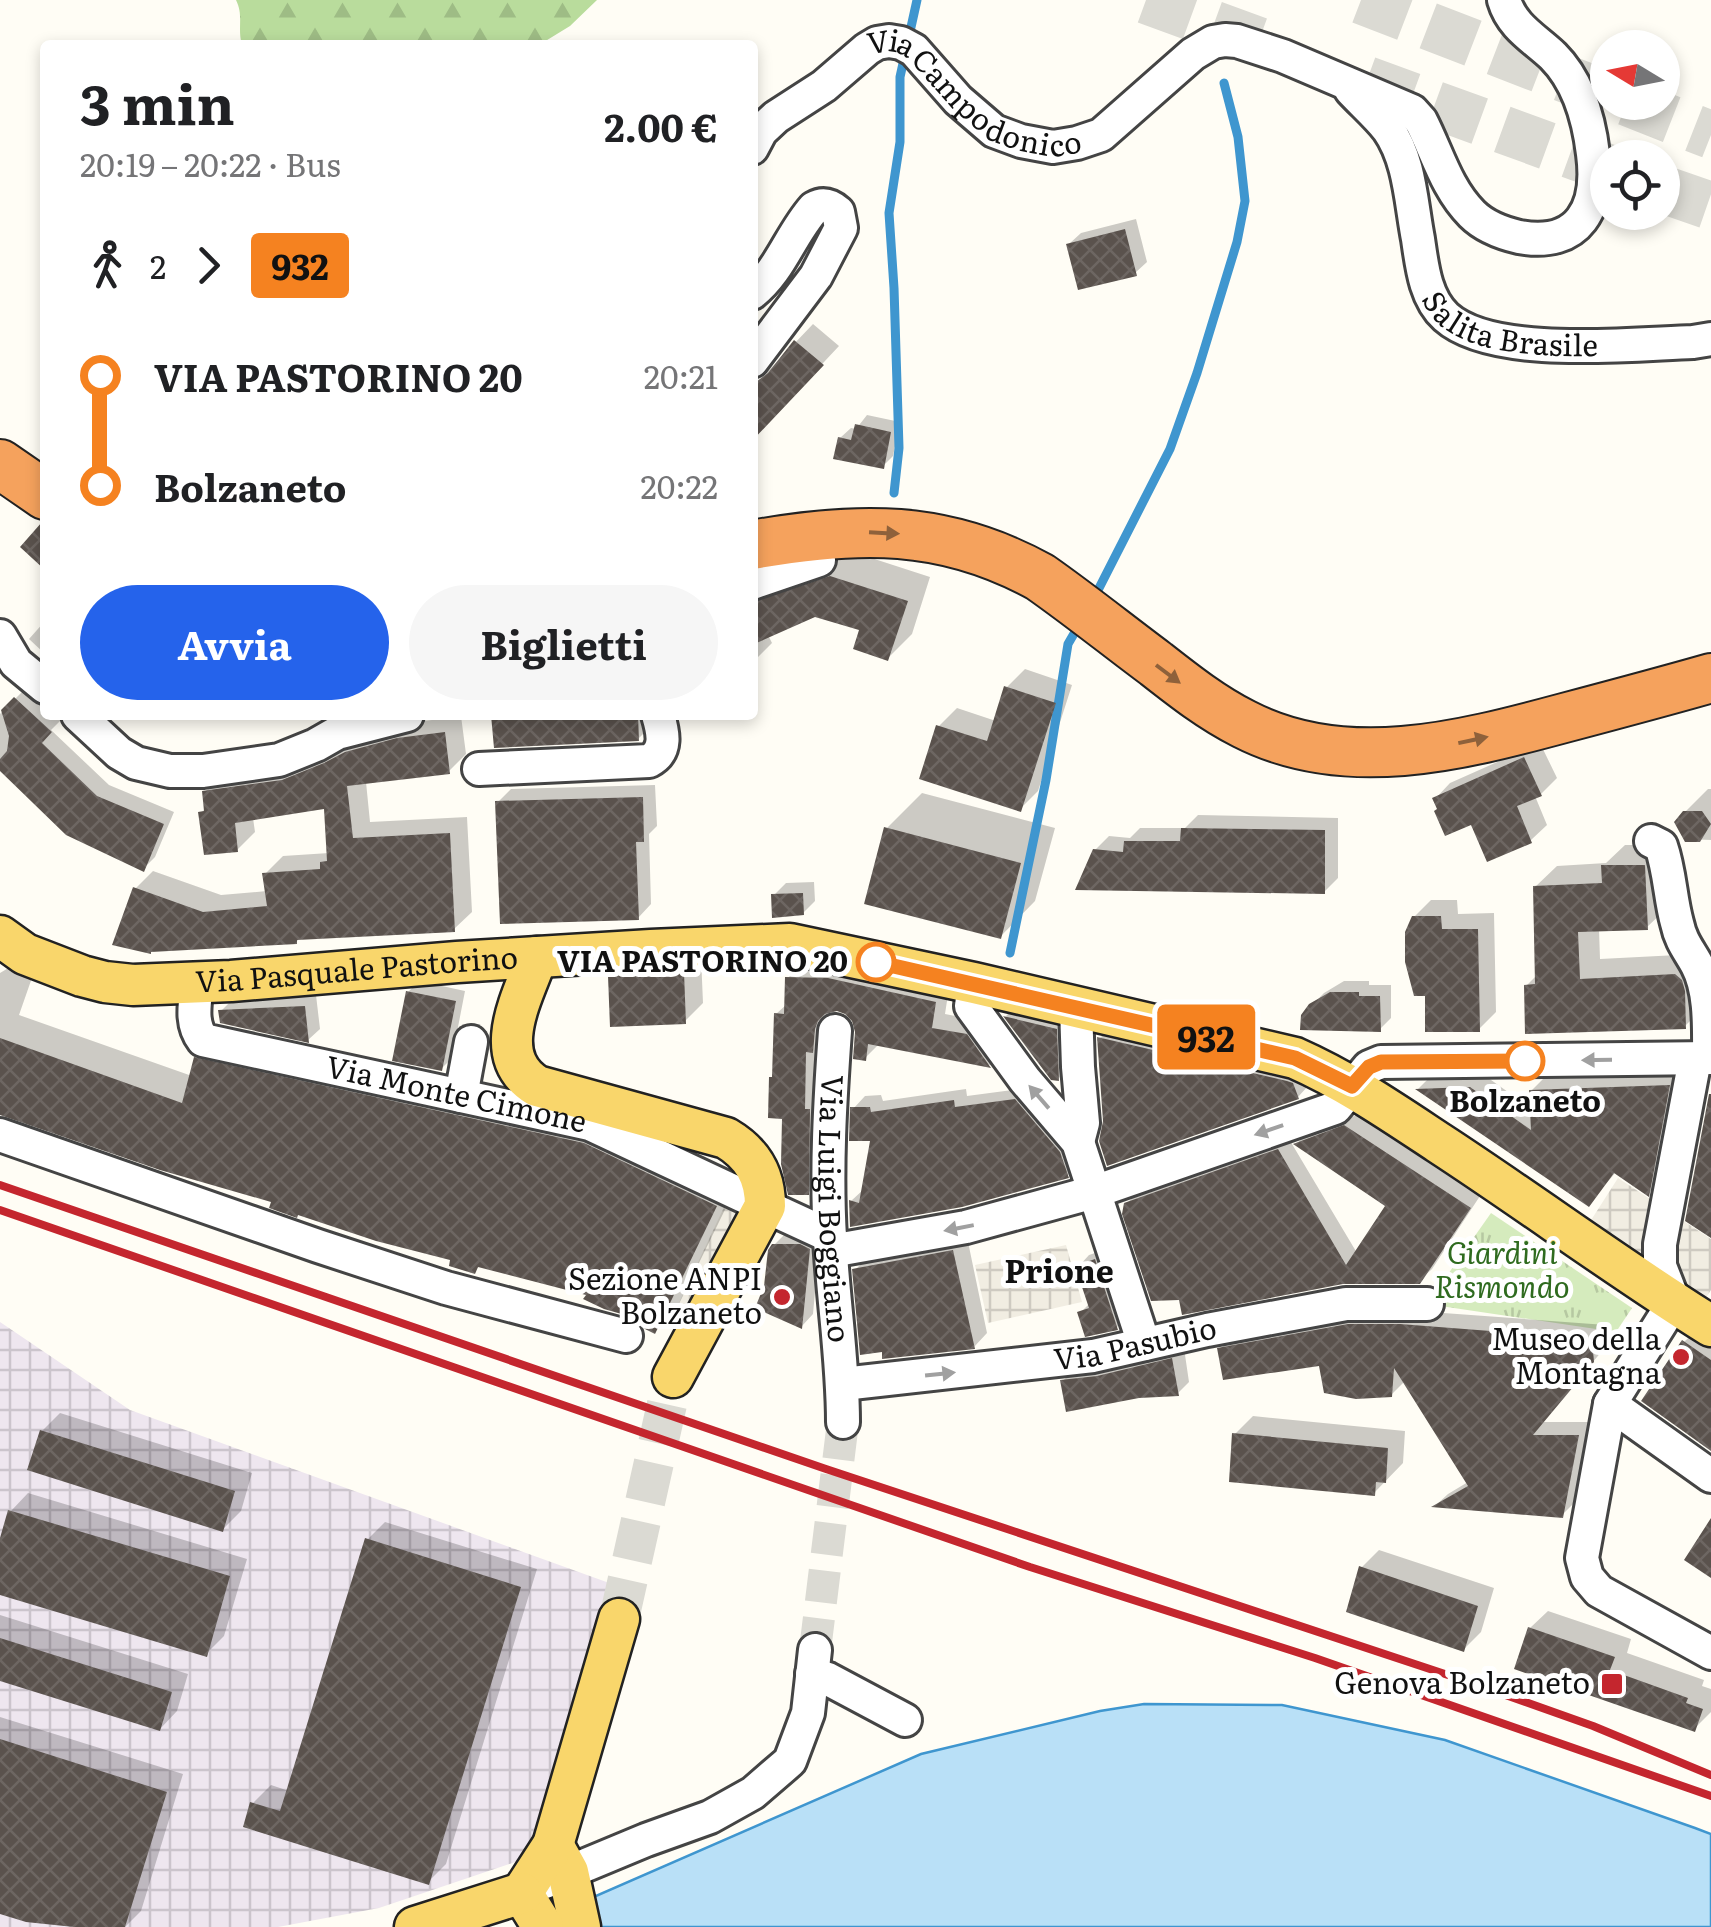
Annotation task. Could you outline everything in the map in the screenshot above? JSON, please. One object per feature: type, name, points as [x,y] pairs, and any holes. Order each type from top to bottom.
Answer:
[{"type":"highway","points":[[0,464],[40,492]]},
{"type":"highway","points":[[758,545],[834,532],[878,532],[946,540],[981,549],[1040,577],[1219,710],[1271,736],[1330,750],[1370,754],[1441,748],[1711,678]]},
{"type":"main road","name":"Via Pasquale Pastorino","points":[[20,956],[105,982],[134,986],[530,976],[790,944],[974,983],[1295,1058],[1352,1086],[1711,1326]]},
{"type":"main road","points":[[530,976],[510,1045],[524,1077],[537,1086],[726,1138],[755,1163],[764,1183],[759,1203],[673,1377]]},
{"type":"main road","points":[[546,1918],[619,1619]]},
{"type":"main road","points":[[546,1918],[560,1858]]},
{"type":"main road","points":[[415,1927],[546,1918]]},
{"type":"street","name":"Via Campodonico","points":[[758,137],[776,117],[824,86],[867,49],[888,41],[901,42],[914,50],[958,100],[994,131],[1021,142],[1053,147],[1077,144],[1101,135],[1193,54],[1213,42],[1238,41],[1412,112],[1421,120],[1454,193],[1472,214],[1514,236],[1538,240],[1563,234],[1581,220],[1593,198],[1593,153],[1577,91],[1568,75],[1551,54],[1516,25],[1504,0]]},
{"type":"street","name":"Salita Brasile","points":[[1345,83],[1390,131],[1410,188],[1424,274],[1432,298],[1446,317],[1477,335],[1536,346],[1711,340]]},
{"type":"street","points":[[758,288],[784,257],[814,208],[826,205],[838,212],[841,228],[816,276],[758,354]]},
{"type":"street","points":[[758,581],[819,560]]},
{"type":"street","points":[[0,636],[16,663],[40,683]]},
{"type":"street","points":[[83,720],[136,764],[204,772],[279,760],[337,733],[388,720]]},
{"type":"street","points":[[480,769],[649,761],[662,748],[664,737],[659,720]]},
{"type":"street","points":[[1652,840],[1662,846],[1676,922],[1686,950],[1699,967],[1710,1010],[1705,1058],[1665,1210],[1660,1244],[1660,1266],[1674,1302],[1610,1404],[1582,1558],[1592,1584],[1608,1596],[1711,1653]]},
{"type":"street","name":"Via Monte Cimone","points":[[198,982],[194,1020],[204,1040],[590,1124],[759,1203],[830,1244]]},
{"type":"street","points":[[974,983],[972,1006],[1025,1080],[1078,1142],[1144,1344]]},
{"type":"street","points":[[1076,1007],[1083,1123],[1078,1142]]},
{"type":"street","name":"Via Luigi Boggiano","points":[[834,1031],[830,1244],[843,1422]]},
{"type":"street","points":[[462,1096],[471,1042]]},
{"type":"street","points":[[830,1244],[966,1227],[1094,1192],[1334,1108],[1369,1067],[1381,1062],[1705,1058]]},
{"type":"street","points":[[0,1135],[446,1288],[626,1336]]},
{"type":"street","name":"Via Pasubio","points":[[843,1384],[1093,1356],[1346,1304],[1427,1304]]},
{"type":"street","points":[[1610,1404],[1710,1473]]},
{"type":"street","points":[[560,1858],[710,1817],[753,1793],[790,1761],[808,1713],[814,1662],[828,1679],[904,1720]]},
{"type":"shaded area","points":[[1618,1178],[1711,1239],[1711,1290],[1694,1316],[1579,1239]]},
{"type":"shaded area","points":[[726,1203],[757,1213],[700,1321],[676,1309]]},
{"type":"shaded area","points":[[1066,1245],[1082,1302],[988,1323],[975,1265]]},
{"type":"shaded area","points":[[0,1322],[130,1410],[612,1584],[530,1857],[379,1908],[278,1927],[0,1927]]},
{"type":"green space","points":[[236,0],[597,0],[570,26],[547,40],[241,40]]},
{"type":"green space","name":"Giardini Rismondo","points":[[1491,1213],[1632,1308],[1616,1332],[1427,1304]]},
{"type":"water","points":[[1144,1704],[1282,1705],[1445,1740],[1711,1834],[1711,1927],[525,1927],[921,1754]]},
{"type":"building","points":[[1125,229],[1137,276],[1078,290],[1066,244]]},
{"type":"building","points":[[794,340],[824,365],[758,435],[758,380]]},
{"type":"building","points":[[855,424],[891,432],[884,469],[833,459],[838,437],[851,440]]},
{"type":"building","points":[[40,524],[40,565],[20,547]]},
{"type":"building","points":[[830,576],[908,601],[888,661],[853,649],[859,630],[815,617],[758,642],[758,600]]},
{"type":"building","points":[[1004,686],[1056,703],[1021,812],[919,779],[936,725],[987,741]]},
{"type":"building","points":[[14,697],[52,732],[42,743],[97,796],[164,824],[144,872],[66,835],[0,771],[9,736],[1,710]]},
{"type":"building","points":[[491,720],[638,720],[639,741],[494,748]]},
{"type":"building","points":[[445,732],[450,774],[347,786],[353,838],[450,833],[455,932],[297,940],[297,944],[151,954],[112,945],[133,887],[203,912],[267,906],[262,873],[320,869],[320,862],[327,861],[324,809],[235,823],[238,852],[204,855],[198,812],[204,811],[202,791],[282,780],[345,752],[397,738]]},
{"type":"building","points":[[1524,757],[1542,796],[1517,806],[1532,843],[1487,862],[1471,825],[1445,836],[1432,798]]},
{"type":"building","points":[[643,797],[644,842],[636,842],[639,920],[500,924],[495,801]]},
{"type":"building","points":[[1683,811],[1702,811],[1711,824],[1700,842],[1685,842],[1674,822]]},
{"type":"building","points":[[884,827],[1021,863],[1001,939],[864,904]]},
{"type":"building","points":[[1181,828],[1325,830],[1325,894],[1075,890],[1093,849],[1123,852],[1124,841],[1180,841]]},
{"type":"building","points":[[1601,865],[1645,865],[1648,930],[1578,932],[1580,979],[1675,974],[1685,991],[1686,1029],[1525,1034],[1524,985],[1535,984],[1533,886],[1602,883]]},
{"type":"building","points":[[803,893],[804,915],[772,918],[771,894]]},
{"type":"building","points":[[1412,916],[1441,916],[1442,929],[1478,929],[1480,1032],[1425,1032],[1425,996],[1414,996],[1405,962],[1405,932]]},
{"type":"building","points":[[684,972],[686,1024],[610,1027],[608,976]]},
{"type":"building","points":[[785,977],[828,978],[936,1002],[932,1028],[967,1034],[991,1068],[868,1044],[866,1061],[853,1059],[852,1021],[837,1011],[825,1014],[815,1029],[813,1053],[806,1052],[809,1195],[788,1195],[781,1164],[782,1119],[768,1118],[774,1013],[784,1014]]},
{"type":"building","points":[[406,991],[456,1001],[442,1071],[392,1061]]},
{"type":"building","points":[[1330,992],[1380,996],[1381,1032],[1300,1030],[1301,1015],[1309,1004]]},
{"type":"building","points":[[305,1006],[309,1043],[220,1023],[218,1010]]},
{"type":"building","points":[[1003,1016],[1057,1029],[1059,1081],[1051,1080]]},
{"type":"building","points":[[1097,1037],[1287,1081],[1293,1083],[1299,1099],[1107,1166],[1099,1141],[1103,1121]]},
{"type":"building","points":[[0,1038],[182,1103],[194,1057],[584,1143],[717,1206],[655,1334],[632,1317],[583,1299],[586,1295],[478,1267],[475,1274],[449,1266],[450,1260],[298,1215],[297,1218],[269,1208],[271,1202],[160,1170],[0,1115]]},
{"type":"building","points":[[1670,1085],[1649,1197],[1614,1173],[1589,1207],[1415,1089],[1470,1087],[1531,1130],[1529,1090]]},
{"type":"building","points":[[1711,1094],[1711,1238],[1685,1221]]},
{"type":"building","points":[[1015,1099],[1060,1152],[1069,1178],[962,1207],[850,1227],[849,1200],[859,1203],[870,1141],[849,1141],[850,1107],[870,1107],[871,1112],[954,1100],[955,1107]]},
{"type":"building","points":[[1344,1125],[1471,1208],[1420,1284],[1343,1284],[1182,1315],[1179,1300],[1151,1301],[1122,1214],[1124,1203],[1278,1149],[1346,1265],[1385,1206],[1293,1144]]},
{"type":"building","name":"Sezione ANPI Bolzaneto","points":[[772,1244],[800,1244],[810,1249],[802,1329],[755,1308],[764,1286]]},
{"type":"building","points":[[953,1250],[975,1349],[882,1359],[882,1352],[860,1355],[852,1269]]},
{"type":"building","points":[[1095,1259],[1118,1330],[1085,1337],[1077,1312],[1089,1308],[1075,1266]]},
{"type":"building","points":[[1348,1324],[1400,1324],[1592,1339],[1594,1362],[1533,1435],[1579,1435],[1563,1518],[1431,1507],[1468,1486],[1394,1368],[1392,1397],[1356,1399],[1324,1393],[1319,1366],[1223,1380],[1217,1348]]},
{"type":"building","points":[[1682,1340],[1711,1360],[1711,1451],[1641,1401]]},
{"type":"building","points":[[1172,1358],[1179,1396],[1139,1398],[1066,1412],[1060,1380],[1097,1376]]},
{"type":"building","points":[[40,1430],[235,1491],[223,1532],[27,1470]]},
{"type":"building","points":[[1232,1433],[1388,1448],[1386,1483],[1376,1482],[1375,1496],[1229,1482]]},
{"type":"building","points":[[8,1510],[230,1576],[207,1657],[0,1595],[0,1538]]},
{"type":"building","points":[[1711,1518],[1711,1578],[1684,1560]]},
{"type":"building","points":[[365,1538],[521,1587],[429,1885],[243,1827],[250,1802],[280,1811]]},
{"type":"building","points":[[1359,1566],[1478,1606],[1464,1652],[1346,1612]]},
{"type":"building","name":"Genova Bolzaneto","points":[[1528,1627],[1615,1657],[1610,1670],[1688,1698],[1686,1703],[1703,1709],[1695,1732],[1514,1669]]},
{"type":"building","points":[[0,1638],[172,1692],[160,1731],[0,1681]]},
{"type":"building","points":[[0,1739],[167,1792],[125,1927],[74,1927],[26,1922],[0,1914]]},
{"type":"waterway","points":[[894,493],[899,448],[889,213],[900,142],[900,77],[917,0]]},
{"type":"waterway","points":[[1094,598],[1170,449],[1237,242],[1245,201],[1238,137],[1224,83]]},
{"type":"waterway","points":[[1010,953],[1046,780],[1068,644],[1079,625]]},
{"type":"tunnel","points":[[1146,0],[1275,47]]},
{"type":"tunnel","points":[[1361,0],[1590,88]]},
{"type":"tunnel","points":[[1367,80],[1590,161]]},
{"type":"tunnel","points":[[1673,120],[1711,135]]},
{"type":"tunnel","points":[[1680,195],[1711,206]]},
{"type":"tunnel","points":[[619,1619],[673,1377]]},
{"type":"tunnel","points":[[815,1650],[843,1422]]},
{"type":"railway","points":[[0,1185],[826,1469],[1463,1680],[1593,1726],[1711,1775]]},
{"type":"railway","points":[[0,1210],[1030,1567],[1315,1658],[1711,1796]]},
{"type":"bus line","name":"932","points":[[876,962],[1295,1058],[1352,1086],[1369,1067],[1381,1062],[1525,1061]]},
{"type":"place","name":"VIA PASTORINO 20","points":[[876,962]]},
{"type":"place","name":"Bolzaneto","points":[[1525,1061]]},
{"type":"place","name":"Sezione ANPI Bolzaneto","points":[[782,1297]]},
{"type":"place","name":"Museo della Montagna","points":[[1681,1357]]},
{"type":"place","name":"Genova Bolzaneto","points":[[1612,1684]]},
{"type":"district","name":"Prione","points":[[1059,1272]]}]
